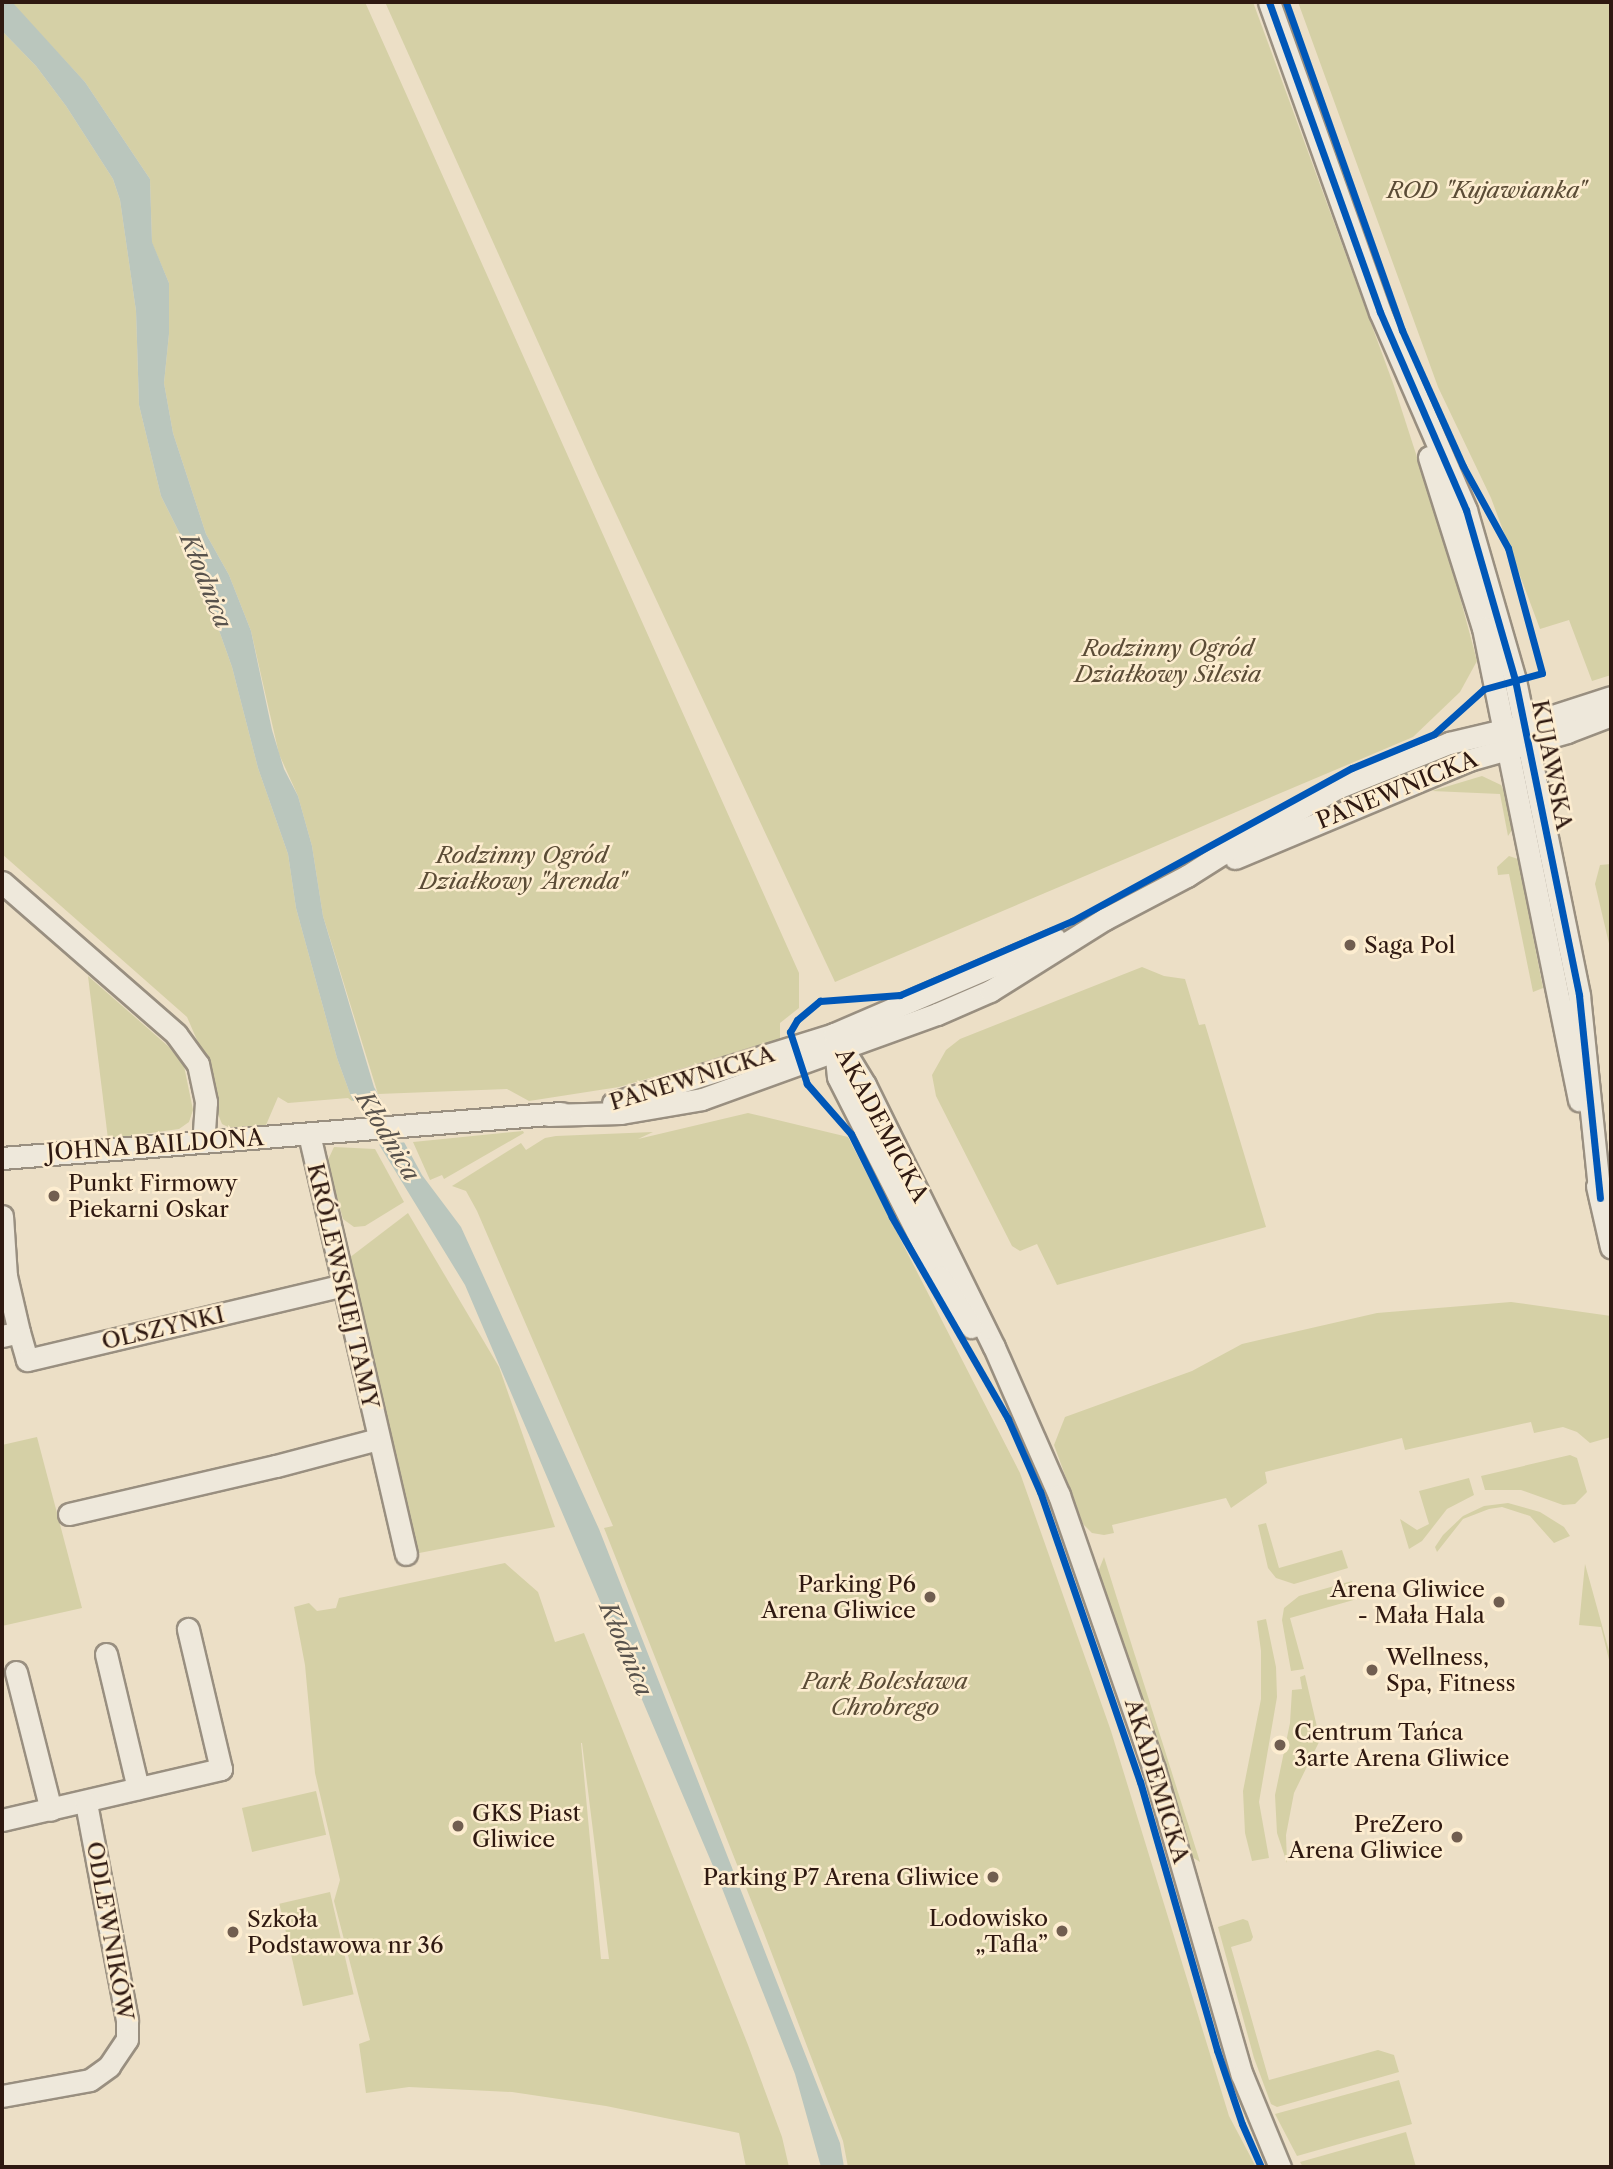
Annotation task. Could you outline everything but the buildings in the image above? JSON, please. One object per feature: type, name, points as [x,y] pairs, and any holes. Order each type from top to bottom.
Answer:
[{"type":"street","name":"KUJAWSKA","points":[[1269,2],[1405,374],[1470,582],[1505,738],[1527,795]]},
{"type":"street","name":"KUJAWSKA","points":[[1405,374],[1466,510],[1527,733],[1527,795],[1611,1247]]},
{"type":"street","name":"PANEWNICKA","points":[[318,1133],[657,1109],[702,1099],[800,1066],[837,1045],[1105,919],[1187,876],[1252,835],[1337,788],[1449,743],[1505,738],[1527,733],[1611,697]]},
{"type":"street","name":"PANEWNICKA","points":[[1527,733],[1567,732],[1611,715]]},
{"type":"street","points":[[1469,760],[1500,769],[1527,795],[1543,753],[1567,732]]},
{"type":"street","name":"PANEWNICKA","points":[[1187,876],[1469,760],[1505,738]]},
{"type":"street","points":[[2,882],[176,1034],[198,1064],[206,1102],[203,1141]]},
{"type":"street","name":"PANEWNICKA","points":[[548,1115],[643,1096],[837,1045],[874,1038],[990,991],[1105,919]]},
{"type":"street","points":[[864,1085],[863,1051],[874,1038]]},
{"type":"street","name":"AKADEMICKA","points":[[837,1045],[838,1077],[940,1277],[1018,1399]]},
{"type":"street","name":"AKADEMICKA","points":[[837,1045],[864,1085],[1018,1399],[1063,1505],[1130,1695],[1180,1854],[1242,2075],[1280,2167]]},
{"type":"street","points":[[800,1066],[822,1068],[838,1077]]},
{"type":"street","name":"JOHNA BAILDONA","points":[[2,1158],[318,1133]]},
{"type":"street","name":"KRÓLEWSKIEJ TAMY","points":[[318,1133],[344,1285],[406,1554]]},
{"type":"street","points":[[2,1216],[10,1334]]},
{"type":"street","name":"OLSZYNKI","points":[[10,1334],[27,1360],[344,1285]]},
{"type":"street","points":[[69,1514],[378,1439]]},
{"type":"street","points":[[2,1821],[221,1769],[188,1629]]},
{"type":"street","points":[[106,1654],[138,1788]]},
{"type":"street","points":[[16,1672],[51,1810]]},
{"type":"street","name":"ODLEWNIKÓW","points":[[2,2096],[90,2080],[110,2066],[127,2039],[127,2020],[86,1802]]},
{"type":"green space","name":"Rodzinny Ogród Działkowy \"Arenda\"","points":[[11,2],[365,2],[799,973],[799,1008],[780,1023],[780,1040],[619,1087],[529,1101],[507,1089],[378,1094],[323,916],[312,846],[298,796],[279,754],[251,631],[229,575],[206,534],[173,433],[164,383],[169,334],[169,283],[152,243],[150,179],[85,82]]},
{"type":"green space","name":"Rodzinny Ogród Działkowy Silesia","points":[[385,2],[1253,2],[1394,386],[1449,556],[1477,661],[1460,692],[1413,737],[835,982],[597,473]]},
{"type":"green space","name":"ROD \"Kujawianka\"","points":[[1298,2],[1611,2],[1611,675],[1592,681],[1569,620],[1540,629],[1491,498],[1438,387]]},
{"type":"green space","points":[[2,31],[36,66],[66,106],[113,179],[120,200],[136,311],[139,405],[161,496],[197,568],[232,667],[258,768],[288,854],[296,908],[337,1058],[353,1102],[348,1098],[288,1103],[278,1097],[266,1125],[232,1129],[222,1124],[216,1109],[213,1077],[187,1017],[2,854]]},
{"type":"green space","points":[[1482,776],[1501,785],[1506,795],[1512,830],[1508,836],[1500,794],[1432,791]]},
{"type":"green space","points":[[1509,856],[1518,859],[1543,988],[1533,992],[1509,874],[1498,875],[1497,867]]},
{"type":"green space","points":[[1611,864],[1611,952],[1595,884],[1600,865]]},
{"type":"green space","points":[[1142,967],[1164,976],[1185,979],[1199,1025],[1205,1024],[1266,1227],[1057,1285],[1037,1244],[1020,1251],[1012,1246],[936,1096],[932,1075],[946,1050],[960,1039]]},
{"type":"green space","points":[[88,976],[168,1046],[184,1066],[193,1110],[189,1122],[179,1129],[108,1139]]},
{"type":"green space","name":"Park Bolesława Chrobrego","points":[[748,1113],[848,1137],[1020,1473],[1111,1731],[1229,2116],[1256,2167],[848,2167],[843,2141],[764,1933],[604,1528],[613,1526],[477,1211],[466,1191],[452,1186],[521,1143],[526,1150],[545,1138],[556,1136],[653,1132],[638,1139]]},
{"type":"green space","points":[[524,1133],[444,1179],[442,1175],[430,1180],[413,1142]]},
{"type":"green space","points":[[334,1147],[375,1149],[404,1202],[365,1226],[354,1227],[343,1219],[327,1162]]},
{"type":"green space","points":[[408,1213],[499,1367],[555,1527],[414,1554],[349,1258]]},
{"type":"green space","points":[[1511,1302],[1611,1316],[1611,1437],[1590,1443],[1577,1432],[1563,1427],[1534,1433],[1531,1422],[1405,1450],[1402,1438],[1265,1472],[1267,1483],[1231,1508],[1226,1498],[1112,1525],[1114,1533],[1104,1535],[1092,1533],[1083,1524],[1054,1445],[1065,1417],[1192,1371],[1242,1344],[1377,1313]]},
{"type":"green space","points":[[37,1437],[82,1608],[2,1626],[2,1445]]},
{"type":"green space","points":[[1570,1455],[1577,1458],[1587,1492],[1575,1504],[1563,1505],[1521,1490],[1485,1490],[1481,1476]]},
{"type":"green space","points":[[1469,1478],[1474,1495],[1447,1509],[1422,1541],[1409,1549],[1400,1519],[1417,1530],[1429,1524],[1419,1491]]},
{"type":"green space","points":[[1508,1503],[1540,1512],[1564,1527],[1570,1536],[1554,1543],[1530,1516],[1502,1507],[1463,1519],[1437,1552],[1435,1547],[1443,1535],[1463,1516],[1484,1506]]},
{"type":"green space","points":[[1266,1523],[1279,1568],[1342,1550],[1348,1568],[1294,1584],[1276,1578],[1268,1568],[1258,1525]]},
{"type":"green space","points":[[1104,1557],[1200,1862],[1189,1855],[1098,1580]]},
{"type":"green space","name":"GKS Piast Gliwice","points":[[505,1563],[538,1592],[555,1642],[584,1633],[748,2045],[782,2137],[789,2167],[746,2167],[739,2133],[606,2106],[512,2092],[409,2087],[366,2093],[359,2044],[370,2040],[334,1901],[340,1880],[315,1773],[305,1665],[294,1607],[309,1603],[317,1611],[336,1608],[339,1598]],"holes":[[[582,1743],[609,1959],[601,1959]]]},
{"type":"green space","points":[[1585,1564],[1611,1658],[1611,1668],[1601,1627],[1579,1625]]},
{"type":"green space","points":[[1352,1581],[1357,1599],[1290,1618],[1304,1669],[1291,1671],[1282,1620],[1284,1608],[1299,1596]]},
{"type":"green space","points":[[1266,1619],[1276,1667],[1277,1697],[1259,1802],[1269,1858],[1252,1861],[1245,1833],[1243,1791],[1261,1699],[1261,1651],[1257,1621]]},
{"type":"green space","points":[[1305,1675],[1320,1740],[1294,1793],[1286,1835],[1287,1863],[1277,1833],[1275,1795],[1290,1723],[1292,1690],[1302,1689],[1300,1677]]},
{"type":"green space","points":[[316,1791],[326,1835],[252,1852],[242,1808]]},
{"type":"green space","points":[[330,1892],[354,1994],[303,2006],[279,1904]]},
{"type":"green space","points":[[1243,1919],[1248,1921],[1253,1937],[1251,1941],[1231,1947],[1269,2080],[1378,2050],[1394,2055],[1399,2072],[1277,2107],[1271,2104],[1254,2058],[1218,1927]]},
{"type":"green space","points":[[1399,2080],[1412,2124],[1297,2156],[1275,2114]]},
{"type":"green space","points":[[1406,2132],[1416,2167],[1303,2167],[1300,2162]]},
{"type":"water","name":"Kłodnica","points":[[2,2],[13,3],[85,82],[150,179],[152,242],[169,283],[169,334],[164,383],[173,433],[206,534],[229,575],[251,631],[272,730],[284,769],[298,796],[312,846],[323,916],[374,1087],[422,1175],[461,1227],[599,1529],[840,2143],[844,2167],[821,2167],[795,2074],[716,1873],[465,1285],[353,1102],[337,1058],[296,908],[288,854],[258,768],[232,667],[197,568],[161,496],[139,405],[136,311],[120,200],[113,179],[66,106],[36,66],[2,31]]},
{"type":"pier","points":[[385,1099],[408,1142],[375,1145],[350,1101]]},
{"type":"cycle path","points":[[1269,2],[1380,312],[1466,510],[1515,680],[1579,995],[1600,1198]]},
{"type":"cycle path","points":[[1261,2167],[1242,2124],[1217,2050],[1140,1782],[1040,1492],[1008,1419],[892,1217],[851,1134],[807,1084],[790,1032],[797,1020],[820,1001],[900,995],[1072,921],[1352,768],[1434,734],[1484,689],[1542,673],[1508,548],[1463,466],[1402,330],[1286,2]]},
{"type":"place","name":"Saga Pol","points":[[1350,945]]},
{"type":"place","name":"Punkt Firmowy Piekarni Oskar","points":[[54,1196]]},
{"type":"place","name":"Parking P6 Arena Gliwice","points":[[930,1597]]},
{"type":"place","name":"Arena Gliwice - Mała Hala","points":[[1499,1602]]},
{"type":"place","name":"Wellness, Spa, Fitness","points":[[1372,1670]]},
{"type":"place","name":"Centrum Tańca 3arte Arena Gliwice","points":[[1280,1745]]},
{"type":"place","name":"GKS Piast Gliwice","points":[[458,1826]]},
{"type":"place","name":"PreZero Arena Gliwice","points":[[1457,1837]]},
{"type":"place","name":"Parking P7 Arena Gliwice","points":[[993,1877]]},
{"type":"place","name":"Lodowisko „Tafla”","points":[[1062,1931]]},
{"type":"place","name":"Szkoła Podstawowa nr 36","points":[[233,1932]]}]
